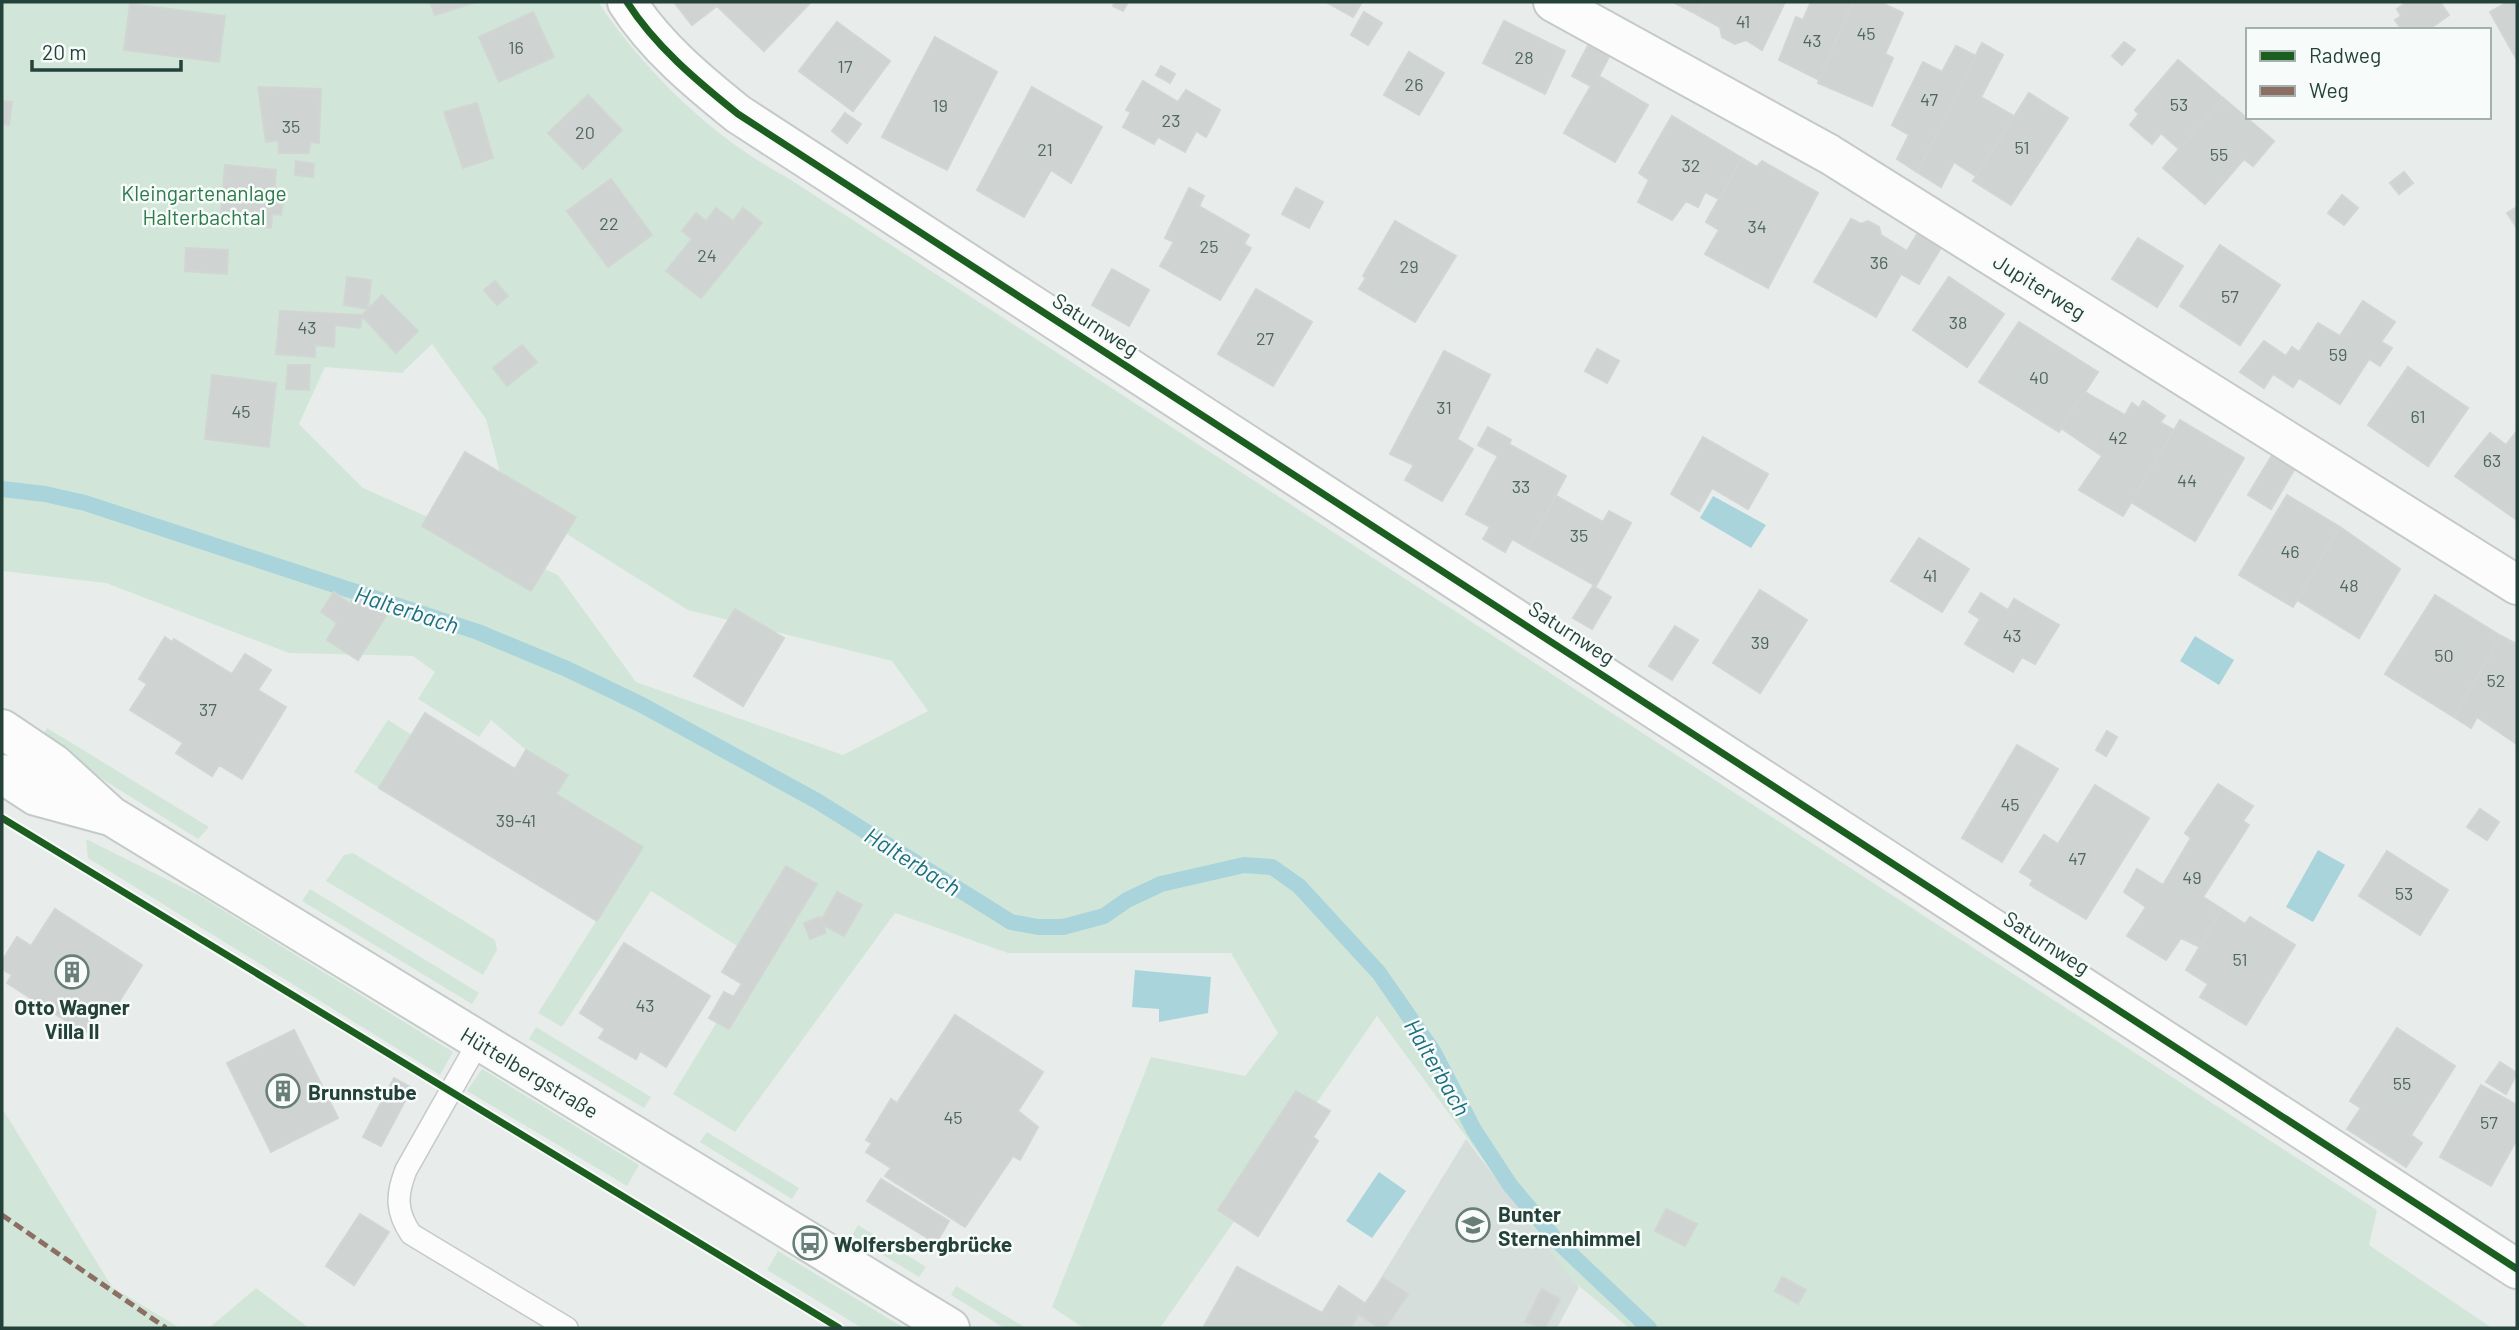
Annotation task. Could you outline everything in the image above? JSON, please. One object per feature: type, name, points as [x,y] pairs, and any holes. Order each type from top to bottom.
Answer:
[{"type":"street","name":"Saturnweg","points":[[627,2],[640,22],[700,83],[738,114],[2517,1269]]},
{"type":"street","name":"Jupiterweg","points":[[1553,2],[1829,154],[2517,585]]},
{"type":"street","name":"Hüttelbergstraße","points":[[2,729],[54,764],[111,816],[950,1328]]},
{"type":"street","name":"Hüttelbergstraße","points":[[2,774],[36,796],[111,816]]},
{"type":"lane","points":[[479,1041],[406,1170],[399,1194],[399,1213],[411,1234],[568,1328]]},
{"type":"shaded area","name":"Bunter Sternenhimmel","points":[[1466,1139],[1579,1287],[1557,1328],[1350,1328]]},
{"type":"green space","name":"Kleingartenanlage Halterbachtal","points":[[2,2],[598,2],[637,54],[659,78],[733,144],[2377,1210],[2369,1245],[2492,1328],[1629,1328],[1572,1280],[1377,1016],[1160,1328],[1084,1328],[1052,1307],[1151,1057],[1245,1076],[1278,1033],[1231,953],[1008,953],[895,913],[735,1132],[673,1094],[756,958],[651,891],[562,1027],[538,1013],[643,847],[556,794],[567,775],[526,750],[491,720],[479,737],[418,699],[435,672],[413,656],[289,653],[106,583],[2,571]],"holes":[[[432,344],[486,419],[506,496],[688,610],[892,661],[928,711],[843,755],[636,682],[558,575],[363,488],[299,424],[325,367],[402,373]]]},
{"type":"green space","points":[[388,720],[412,735],[379,788],[354,772]]},
{"type":"green space","points":[[47,728],[209,827],[198,839],[40,740]]},
{"type":"green space","points":[[86,839],[200,896],[453,1052],[440,1075],[88,858]]},
{"type":"green space","points":[[353,853],[495,940],[497,950],[483,975],[326,881],[344,855]]},
{"type":"green space","points":[[310,889],[479,993],[472,1004],[302,901]]},
{"type":"green space","points":[[536,1027],[651,1097],[644,1108],[529,1039]]},
{"type":"green space","points":[[482,1069],[639,1165],[627,1186],[467,1091]]},
{"type":"green space","points":[[2,1108],[112,1287],[180,1328],[2,1328]]},
{"type":"green space","points":[[707,1132],[799,1188],[792,1199],[700,1142]]},
{"type":"green space","points":[[858,1225],[926,1267],[919,1277],[852,1236]]},
{"type":"green space","points":[[778,1251],[904,1328],[862,1328],[767,1270]]},
{"type":"green space","points":[[956,1286],[1026,1328],[1004,1328],[951,1295]]},
{"type":"green space","points":[[256,1288],[309,1328],[209,1328]]},
{"type":"water","points":[[1713,496],[1766,525],[1751,548],[1700,518]]},
{"type":"water","points":[[2195,636],[2234,660],[2219,685],[2180,661]]},
{"type":"water","points":[[2318,850],[2345,865],[2313,922],[2286,907]]},
{"type":"water","points":[[1135,970],[1211,977],[1208,1013],[1159,1022],[1159,1009],[1132,1007]]},
{"type":"water","points":[[1379,1172],[1406,1191],[1372,1238],[1346,1221]]},
{"type":"building","points":[[430,2],[476,2],[435,15]]},
{"type":"building","points":[[674,2],[811,2],[764,51],[717,6],[692,25]]},
{"type":"building","points":[[1116,2],[1128,2],[1123,11],[1113,6]]},
{"type":"building","points":[[1326,2],[1362,2],[1353,17]]},
{"type":"building","points":[[1673,2],[1705,2],[1698,15]]},
{"type":"building","points":[[1705,2],[1785,2],[1762,50],[1746,40],[1735,44],[1722,37],[1720,27],[1698,15]]},
{"type":"building","points":[[1811,2],[1853,2],[1819,80],[1779,60],[1796,17],[1803,20]]},
{"type":"building","points":[[1853,2],[1880,2],[1903,13],[1885,54],[1893,58],[1872,106],[1818,83]]},
{"type":"building","points":[[2407,2],[2440,2],[2449,15],[2431,28],[2401,28],[2395,20],[2401,16],[2397,9]]},
{"type":"building","points":[[2508,2],[2517,2],[2517,60],[2490,12]]},
{"type":"building","points":[[130,4],[225,16],[219,62],[124,50]]},
{"type":"building","points":[[533,12],[554,57],[499,82],[479,37]]},
{"type":"building","points":[[1364,12],[1382,23],[1368,45],[1351,35]]},
{"type":"building","points":[[1504,21],[1565,51],[1545,94],[1483,63]]},
{"type":"building","points":[[837,22],[890,61],[853,111],[799,71]]},
{"type":"building","points":[[935,37],[997,72],[947,170],[882,137]]},
{"type":"building","points":[[1591,40],[1612,51],[1599,76],[1648,105],[1615,162],[1564,133],[1591,86],[1572,76]]},
{"type":"building","points":[[2124,42],[2135,50],[2122,65],[2112,56]]},
{"type":"building","points":[[1982,43],[2003,55],[1981,97],[2014,116],[1976,176],[1954,162],[1941,187],[1917,172]]},
{"type":"building","points":[[1956,46],[1976,56],[1917,172],[1897,159],[1909,135],[1892,125],[1923,62],[1942,72]]},
{"type":"building","points":[[1409,52],[1444,73],[1419,115],[1384,95]]},
{"type":"building","points":[[2178,60],[2223,98],[2179,149],[2161,133],[2152,144],[2130,125],[2139,114],[2135,110]]},
{"type":"building","points":[[1161,66],[1175,74],[1170,83],[1156,75]]},
{"type":"building","points":[[1143,81],[1178,102],[1186,90],[1220,110],[1206,137],[1196,131],[1185,152],[1158,137],[1154,144],[1123,127],[1131,112],[1126,110]]},
{"type":"building","points":[[258,87],[321,89],[319,143],[310,142],[309,153],[279,153],[278,140],[266,142]]},
{"type":"building","points":[[1032,87],[1102,127],[1071,183],[1051,170],[1024,217],[977,190]]},
{"type":"building","points":[[2029,93],[2068,118],[2011,205],[1973,181]]},
{"type":"building","points":[[588,95],[622,130],[583,169],[548,133]]},
{"type":"building","points":[[2223,98],[2274,141],[2253,166],[2244,159],[2205,204],[2163,168]]},
{"type":"building","points":[[2,101],[12,102],[9,125],[2,124]]},
{"type":"building","points":[[477,103],[493,158],[463,168],[444,112]]},
{"type":"building","points":[[845,113],[861,124],[847,143],[832,131]]},
{"type":"building","points":[[1672,116],[1742,158],[1719,199],[1705,192],[1698,207],[1686,201],[1672,220],[1638,202],[1649,180],[1639,173]]},
{"type":"building","points":[[1742,158],[1757,167],[1762,161],[1818,193],[1768,288],[1705,254],[1719,230],[1706,222]]},
{"type":"building","points":[[296,161],[314,164],[313,177],[295,175]]},
{"type":"building","points":[[225,165],[276,170],[274,196],[284,197],[281,215],[272,214],[271,228],[220,223]]},
{"type":"building","points":[[2404,172],[2413,183],[2399,194],[2390,183]]},
{"type":"building","points":[[611,179],[652,235],[608,267],[567,211]]},
{"type":"building","points":[[1189,188],[1204,196],[1199,206],[1249,235],[1244,244],[1251,248],[1220,300],[1160,266],[1174,242],[1165,238]]},
{"type":"building","points":[[1296,188],[1323,202],[1309,228],[1282,214]]},
{"type":"building","points":[[2342,195],[2358,208],[2344,225],[2328,213]]},
{"type":"building","points":[[2517,207],[2517,228],[2507,213]]},
{"type":"building","points":[[716,208],[733,221],[743,208],[762,223],[701,298],[666,271],[692,239],[682,231],[696,213],[706,221]]},
{"type":"building","points":[[1851,219],[1861,224],[1868,221],[1879,227],[1881,235],[1907,251],[1919,231],[1942,246],[1919,284],[1901,274],[1876,317],[1814,282]]},
{"type":"building","points":[[1395,221],[1456,256],[1415,322],[1359,289],[1366,278],[1363,276]]},
{"type":"building","points":[[2138,238],[2183,266],[2157,307],[2112,279]]},
{"type":"building","points":[[2220,245],[2280,285],[2240,345],[2180,306]]},
{"type":"building","points":[[186,248],[228,250],[227,274],[185,271]]},
{"type":"building","points":[[1112,269],[1149,290],[1129,326],[1092,305]]},
{"type":"building","points":[[347,277],[371,280],[368,309],[344,305]]},
{"type":"building","points":[[1949,277],[2004,314],[1967,367],[1913,330]]},
{"type":"building","points":[[495,281],[508,296],[497,305],[484,290]]},
{"type":"building","points":[[1256,289],[1312,322],[1273,386],[1218,354]]},
{"type":"building","points":[[382,295],[418,331],[396,353],[362,316],[360,328],[335,325],[334,347],[315,345],[315,357],[276,354],[280,311],[362,315]]},
{"type":"building","points":[[2363,301],[2395,322],[2381,342],[2392,348],[2380,366],[2369,359],[2340,404],[2299,378],[2293,387],[2273,374],[2264,388],[2240,372],[2264,341],[2286,356],[2292,347],[2299,352],[2318,323],[2340,336]]},
{"type":"building","points":[[2019,322],[2098,372],[2059,432],[1979,382]]},
{"type":"building","points":[[522,345],[537,362],[507,386],[493,368]]},
{"type":"building","points":[[1597,349],[1619,361],[1607,383],[1585,371]]},
{"type":"building","points":[[1444,351],[1490,375],[1457,439],[1473,449],[1442,501],[1405,480],[1414,465],[1390,454]]},
{"type":"building","points":[[288,365],[310,365],[309,390],[286,389]]},
{"type":"building","points":[[2408,367],[2468,408],[2428,466],[2368,425]]},
{"type":"building","points":[[212,375],[276,383],[269,447],[205,439]]},
{"type":"building","points":[[2085,392],[2125,415],[2132,403],[2139,408],[2143,401],[2165,416],[2160,422],[2174,430],[2123,516],[2079,490],[2102,456],[2061,428]]},
{"type":"building","points":[[2180,420],[2244,458],[2195,541],[2131,502]]},
{"type":"building","points":[[1488,427],[1511,440],[1509,444],[1566,476],[1528,548],[1512,539],[1505,552],[1483,539],[1490,527],[1466,514],[1498,456],[1478,445]]},
{"type":"building","points":[[2517,431],[2517,520],[2455,476],[2490,433],[2506,445]]},
{"type":"building","points":[[1703,437],[1768,474],[1748,509],[1712,488],[1699,511],[1671,494]]},
{"type":"building","points":[[465,452],[576,517],[531,591],[422,526]]},
{"type":"building","points":[[2274,452],[2297,465],[2271,509],[2248,495]]},
{"type":"building","points":[[2287,495],[2340,527],[2293,607],[2239,575]]},
{"type":"building","points":[[1556,496],[1603,522],[1609,511],[1631,523],[1596,586],[1528,548]]},
{"type":"building","points":[[2340,527],[2400,569],[2359,638],[2297,600]]},
{"type":"building","points":[[1919,538],[1969,569],[1942,612],[1891,581]]},
{"type":"building","points":[[1593,586],[1611,597],[1592,629],[1573,618]]},
{"type":"building","points":[[1760,590],[1807,620],[1760,693],[1713,663]]},
{"type":"building","points":[[334,592],[350,604],[355,596],[386,616],[358,660],[327,640],[337,623],[321,612]]},
{"type":"building","points":[[1981,593],[2008,610],[2014,599],[2059,625],[2035,664],[2022,657],[2013,672],[1965,644],[1980,619],[1969,612]]},
{"type":"building","points":[[2435,595],[2501,636],[2454,717],[2385,674]]},
{"type":"building","points":[[735,609],[784,638],[743,706],[694,676]]},
{"type":"building","points":[[1675,626],[1698,640],[1672,680],[1649,666]]},
{"type":"building","points":[[2501,636],[2517,644],[2515,743],[2477,717],[2471,728],[2454,717]]},
{"type":"building","points":[[165,637],[172,642],[174,639],[232,674],[245,654],[271,670],[258,690],[286,707],[242,779],[219,765],[212,776],[176,753],[183,743],[130,710],[147,684],[139,679]]},
{"type":"building","points":[[425,713],[515,769],[526,750],[568,775],[556,794],[643,847],[597,921],[379,788]]},
{"type":"building","points":[[2107,731],[2117,737],[2106,756],[2096,750]]},
{"type":"building","points":[[2017,745],[2058,769],[2002,862],[1962,838]]},
{"type":"building","points":[[2218,784],[2253,806],[2243,821],[2249,825],[2203,897],[2222,909],[2200,947],[2181,938],[2166,960],[2127,936],[2146,907],[2124,892],[2137,869],[2163,885],[2191,838],[2185,833]]},
{"type":"building","points":[[2095,785],[2149,818],[2086,919],[2030,885],[2033,880],[2020,872],[2044,835],[2058,844]]},
{"type":"building","points":[[2480,809],[2499,822],[2487,840],[2467,827]]},
{"type":"building","points":[[2387,851],[2448,890],[2420,935],[2359,896]]},
{"type":"building","points":[[786,866],[817,884],[729,1029],[709,1018],[724,992],[734,997],[742,984],[722,972]]},
{"type":"building","points":[[837,892],[862,905],[844,936],[823,925],[826,933],[810,939],[804,923],[820,917],[821,921]]},
{"type":"building","name":"Otto Wagner Villa II","points":[[55,909],[142,965],[110,1016],[100,1010],[85,1033],[7,983],[12,975],[2,969],[2,961],[17,937],[31,946]]},
{"type":"building","points":[[2222,909],[2245,924],[2250,917],[2295,945],[2246,1025],[2200,997],[2208,984],[2186,970]]},
{"type":"building","points":[[624,943],[710,996],[666,1067],[640,1051],[636,1059],[599,1038],[605,1029],[580,1013]]},
{"type":"building","points":[[955,1015],[1043,1072],[1018,1111],[1038,1127],[1020,1160],[1013,1156],[965,1227],[885,1176],[891,1168],[866,1152],[872,1143],[866,1140],[891,1099],[897,1103]]},
{"type":"building","points":[[2397,1028],[2455,1066],[2411,1135],[2422,1143],[2406,1167],[2347,1129],[2361,1108],[2350,1101]]},
{"type":"building","name":"Brunnstube","points":[[294,1030],[338,1118],[271,1152],[227,1063]]},
{"type":"building","points":[[2500,1062],[2517,1073],[2506,1094],[2486,1082]]},
{"type":"building","points":[[394,1078],[412,1088],[381,1146],[363,1137]]},
{"type":"building","points":[[2481,1085],[2517,1105],[2517,1139],[2491,1186],[2440,1157]]},
{"type":"building","points":[[1296,1091],[1330,1111],[1313,1137],[1318,1141],[1258,1236],[1218,1210]]},
{"type":"building","points":[[881,1179],[949,1221],[936,1243],[867,1201]]},
{"type":"building","points":[[1666,1209],[1697,1224],[1685,1246],[1655,1231]]},
{"type":"building","points":[[360,1214],[389,1232],[354,1285],[326,1266]]},
{"type":"building","points":[[1237,1267],[1322,1313],[1339,1286],[1366,1304],[1350,1328],[1203,1328]]},
{"type":"building","points":[[1782,1277],[1806,1290],[1798,1304],[1775,1291]]},
{"type":"building","points":[[1383,1278],[1408,1294],[1385,1328],[1380,1328],[1358,1314]]},
{"type":"building","points":[[1542,1289],[1560,1299],[1545,1328],[1525,1322]]},
{"type":"waterway","name":"Halterbach","points":[[2,489],[45,494],[85,503],[478,632],[567,669],[642,705],[817,801],[1011,922],[1038,927],[1063,927],[1104,916],[1127,900],[1161,884],[1244,865],[1272,867],[1299,886],[1379,973],[1433,1051],[1474,1130],[1510,1185],[1557,1241],[1649,1328]]},
{"type":"marked path","points":[[2,1215],[166,1328]]},
{"type":"cycle path","points":[[627,2],[664,48],[692,76],[738,114],[2517,1269]]},
{"type":"cycle path","points":[[2,818],[839,1328]]},
{"type":"place","name":"Otto Wagner Villa II","points":[[72,972]]},
{"type":"place","name":"Brunnstube","points":[[283,1091]]},
{"type":"place","name":"Bunter Sternenhimmel","points":[[1473,1225]]},
{"type":"place","name":"Wolfersbergbrücke","points":[[810,1243]]}]
